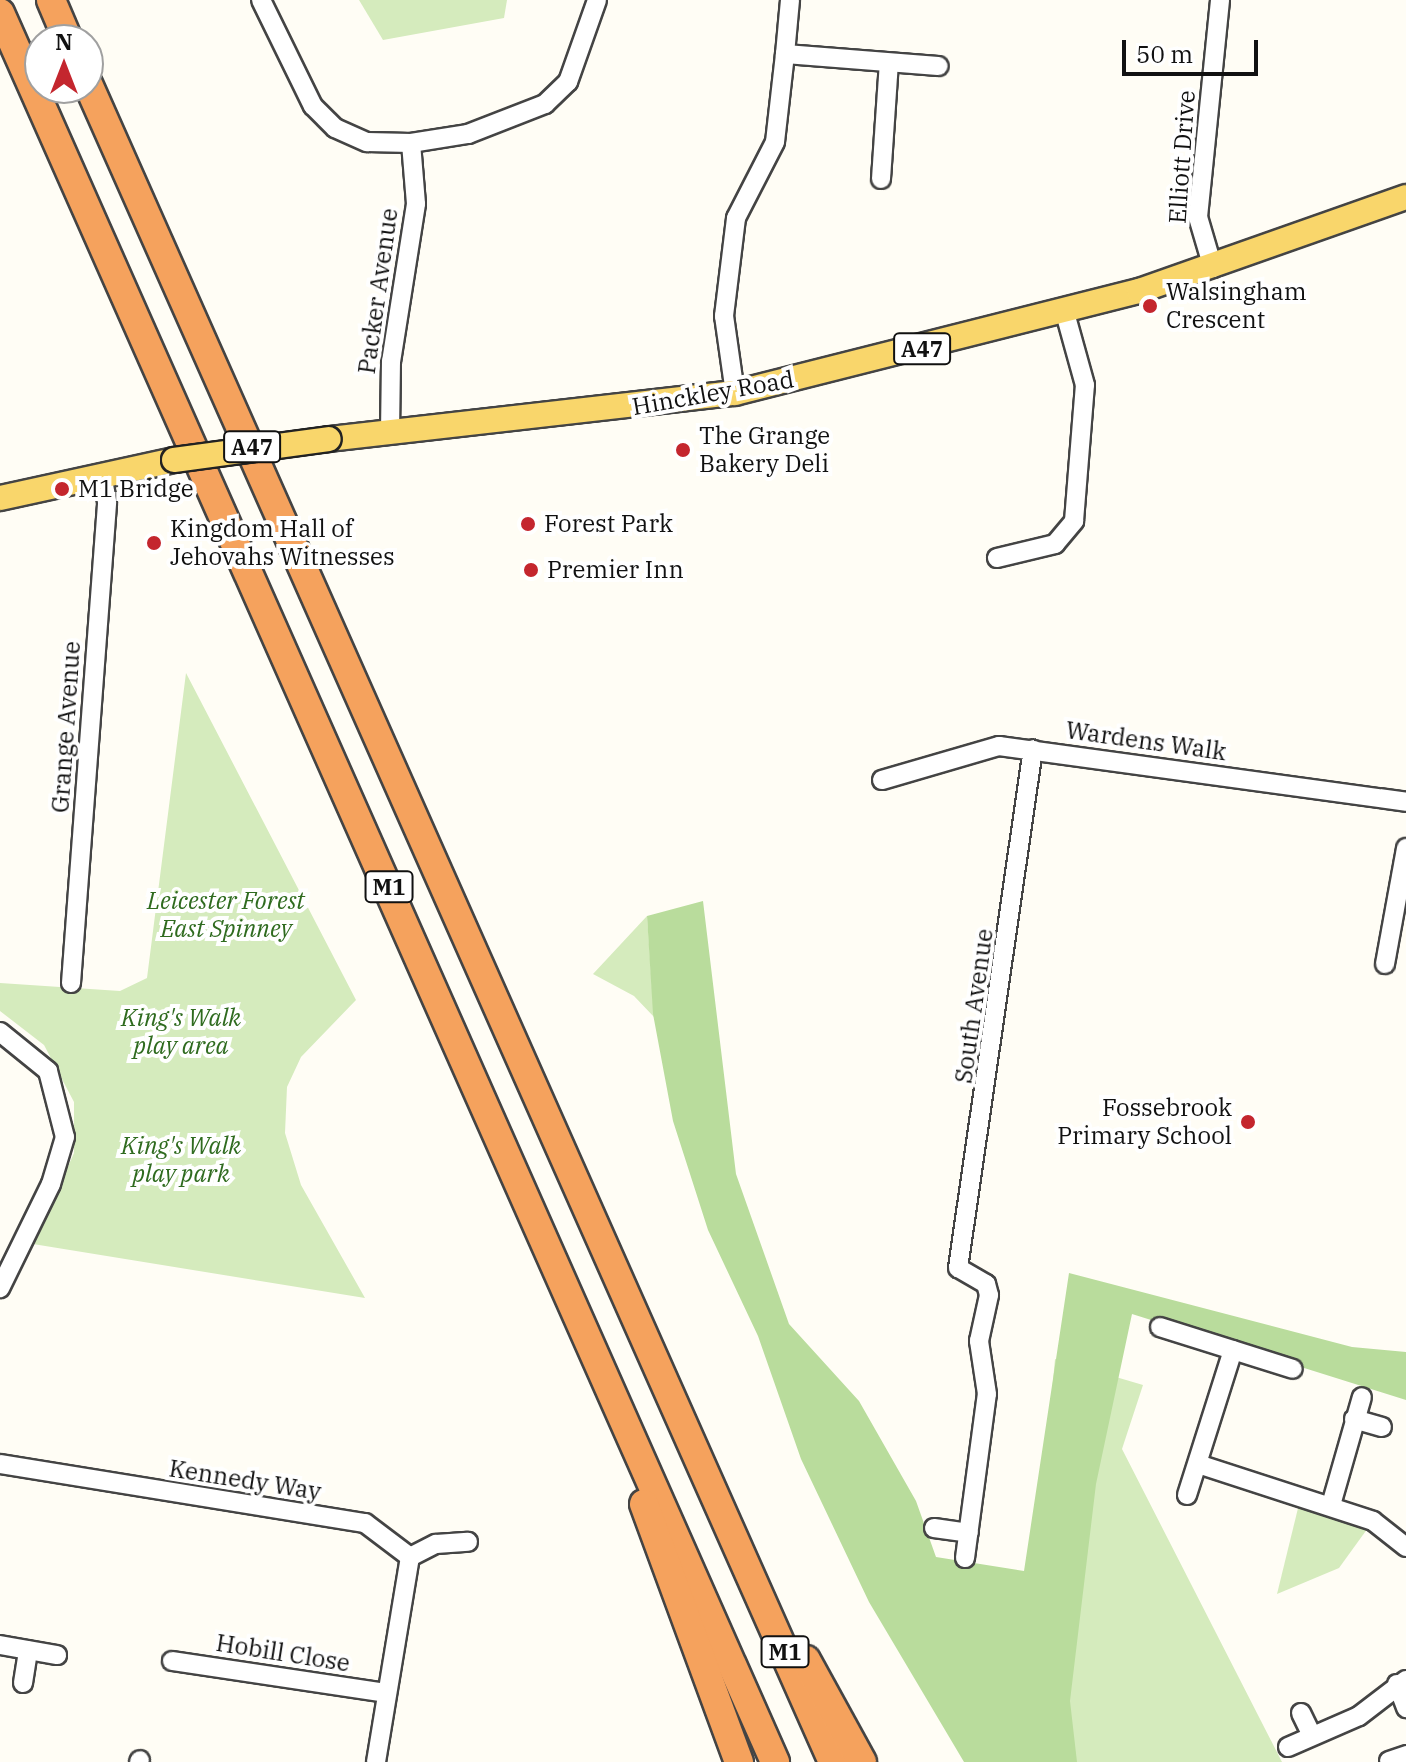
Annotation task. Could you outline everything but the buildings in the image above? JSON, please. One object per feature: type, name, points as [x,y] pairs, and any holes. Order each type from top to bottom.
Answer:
[{"type":"highway","points":[[51,0],[61,24]]},
{"type":"highway","name":"M1","points":[[0,13],[775,1762]]},
{"type":"highway","name":"M1","points":[[97,104],[833,1762]]},
{"type":"highway","points":[[593,1348],[681,1616],[739,1762]]},
{"type":"highway","points":[[737,1542],[862,1762]]},
{"type":"main road","name":"Hinckley Road","points":[[0,498],[113,472],[329,439],[735,393],[1065,313],[1213,268],[1406,197]]},
{"type":"street","points":[[261,0],[313,106],[335,128],[367,142],[411,143],[468,134],[545,104],[568,82],[597,0]]},
{"type":"street","points":[[735,393],[724,316],[734,232],[745,192],[775,142],[790,0]]},
{"type":"street","name":"Elliott Drive","points":[[1213,268],[1198,217],[1220,0]]},
{"type":"street","points":[[785,54],[939,66]]},
{"type":"street","points":[[881,179],[889,63]]},
{"type":"street","name":"Packer Avenue","points":[[390,434],[391,361],[416,204],[411,143]]},
{"type":"street","points":[[997,558],[1055,544],[1074,521],[1085,385],[1065,313]]},
{"type":"street","name":"Grange Avenue","points":[[71,983],[107,502],[113,472]]},
{"type":"street","name":"Wardens Walk","points":[[882,780],[999,746],[1406,802]]},
{"type":"street","name":"South Avenue","points":[[969,1533],[987,1394],[979,1341],[989,1295],[986,1284],[958,1268],[1033,749]]},
{"type":"street","points":[[1385,964],[1406,848]]},
{"type":"street","points":[[0,1032],[48,1071],[65,1137],[51,1184],[0,1288]]},
{"type":"street","points":[[1160,1327],[1293,1369]]},
{"type":"street","points":[[1187,1495],[1233,1350]]},
{"type":"street","points":[[1331,1505],[1362,1397]]},
{"type":"street","points":[[1354,1419],[1382,1427]]},
{"type":"street","name":"Kennedy Way","points":[[0,1464],[365,1523],[410,1557]]},
{"type":"street","points":[[1198,1464],[1373,1521],[1406,1547]]},
{"type":"street","points":[[934,1528],[969,1533],[965,1558]]},
{"type":"street","points":[[376,1762],[410,1557],[436,1544],[468,1542]]},
{"type":"street","points":[[0,1645],[57,1655]]},
{"type":"street","points":[[23,1683],[28,1650]]},
{"type":"street","name":"Hobill Close","points":[[172,1661],[387,1693]]},
{"type":"street","points":[[1288,1747],[1359,1716],[1402,1682],[1406,1708]]},
{"type":"street","points":[[1301,1713],[1312,1736]]},
{"type":"street","points":[[1389,1761],[1406,1755]]},
{"type":"green space","points":[[359,0],[507,0],[504,18],[383,40]]},
{"type":"green space","name":"King's Walk play park","points":[[186,673],[356,1000],[301,1057],[287,1087],[285,1133],[301,1185],[365,1298],[33,1244],[74,1153],[74,1102],[44,1045],[0,1011],[0,983],[120,991],[147,978]]},
{"type":"green space","points":[[703,901],[736,1174],[789,1324],[859,1401],[916,1501],[936,1557],[1024,1571],[1069,1273],[1352,1347],[1406,1352],[1406,1400],[1132,1314],[1096,1484],[1070,1701],[1077,1762],[964,1762],[869,1602],[801,1459],[758,1336],[708,1230],[673,1121],[653,1014],[647,916]]},
{"type":"green space","points":[[647,916],[654,1017],[634,996],[593,974]]},
{"type":"green space","points":[[1055,1359],[1143,1385],[1122,1449],[1282,1762],[1018,1762]]},
{"type":"green space","points":[[1301,1496],[1373,1521],[1339,1568],[1277,1594]]},
{"type":"place","name":"Walsingham Crescent","points":[[1150,306]]},
{"type":"place","name":"The Grange Bakery Deli","points":[[683,450]]},
{"type":"place","name":"M1 Bridge","points":[[62,489]]},
{"type":"place","name":"Forest Park","points":[[528,524]]},
{"type":"place","name":"Kingdom Hall of Jehovahs Witnesses","points":[[154,543]]},
{"type":"place","name":"Premier Inn","points":[[531,570]]},
{"type":"place","name":"Fossebrook Primary School","points":[[1248,1122]]},
{"type":"park label","name":"Leicester Forest East Spinney","points":[[226,915]]},
{"type":"park label","name":"King's Walk play area","points":[[181,1032]]}]
